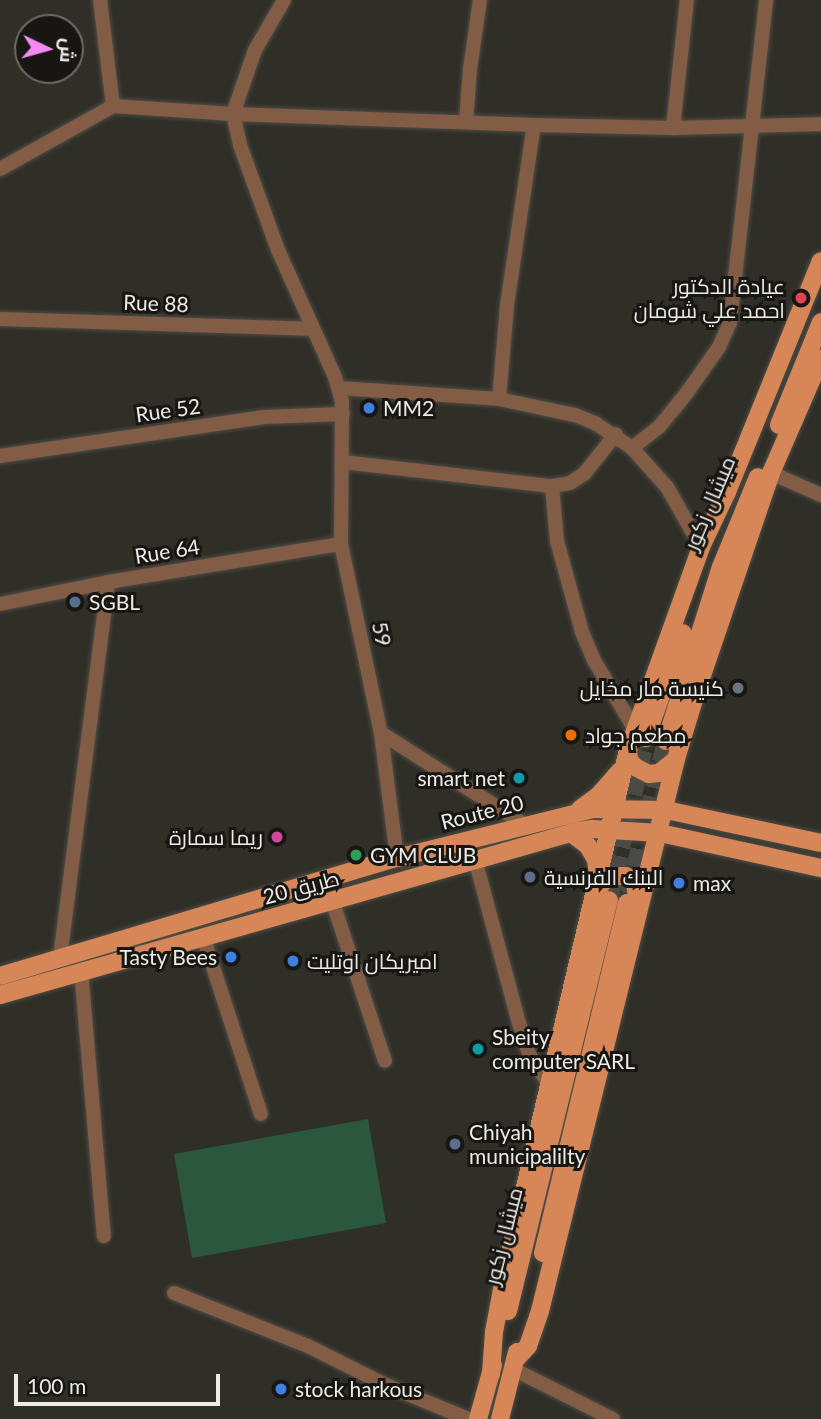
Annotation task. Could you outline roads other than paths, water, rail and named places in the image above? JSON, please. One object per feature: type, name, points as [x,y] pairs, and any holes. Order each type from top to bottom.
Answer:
[{"type":"main road","points":[[601,829],[615,807],[628,750],[640,734],[701,547],[727,492],[821,261]]},
{"type":"main road","name":"ميشال زكور","points":[[640,734],[821,288]]},
{"type":"main road","name":"ميشال زكور","points":[[666,741],[721,567],[821,322]]},
{"type":"main road","name":"ميشال زكور","points":[[500,1419],[633,909],[667,835],[681,813],[672,780],[676,760],[771,473],[821,358]]},
{"type":"main road","points":[[628,750],[629,760],[635,767],[649,774],[659,773],[676,760]]},
{"type":"main road","points":[[575,813],[599,795],[623,768]]},
{"type":"main road","points":[[672,780],[681,813]]},
{"type":"main road","name":"Route 20","points":[[0,976],[397,858],[524,824],[594,809],[615,807],[681,813],[821,844]]},
{"type":"main road","points":[[594,809],[600,819],[601,829],[598,874]]},
{"type":"main road","name":"طريق 20","points":[[0,995],[571,832],[601,829],[667,835],[821,869]]},
{"type":"main road","points":[[571,832],[588,846],[596,860],[601,899]]},
{"type":"main road","points":[[651,869],[671,851],[692,840]]},
{"type":"main road","points":[[491,1374],[498,1305],[549,1084],[607,876],[626,876],[635,883],[633,909]]},
{"type":"main road","name":"ميشال زكور","points":[[478,1419],[491,1374],[601,899]]},
{"type":"street","points":[[100,0],[113,106]]},
{"type":"street","points":[[233,114],[256,50],[284,0]]},
{"type":"street","points":[[466,122],[480,0]]},
{"type":"street","points":[[673,128],[687,0]]},
{"type":"street","points":[[632,448],[659,427],[686,394],[719,347],[730,322],[766,0]]},
{"type":"street","points":[[0,169],[113,106],[233,114],[534,125],[753,128],[821,124]]},
{"type":"street","name":"59","points":[[233,114],[240,145],[278,250],[339,388],[343,414],[341,544],[381,733],[397,858]]},
{"type":"street","points":[[499,399],[508,292],[534,125]]},
{"type":"street","name":"Rue 88","points":[[0,319],[311,329]]},
{"type":"street","points":[[339,388],[499,399],[575,415],[616,435],[632,448],[667,487],[701,547]]},
{"type":"street","name":"Rue 52","points":[[0,456],[264,417],[343,414]]},
{"type":"street","points":[[343,462],[552,486],[570,483],[584,474],[616,435]]},
{"type":"street","points":[[771,473],[821,495]]},
{"type":"street","points":[[552,486],[557,541],[578,620],[595,662],[640,734]]},
{"type":"street","name":"Rue 64","points":[[0,604],[108,582],[341,544]]},
{"type":"street","points":[[60,958],[108,582]]},
{"type":"street","points":[[381,733],[524,824]]},
{"type":"street","points":[[475,859],[519,1023],[530,1056],[549,1084]]},
{"type":"street","points":[[333,902],[385,1061]]},
{"type":"street","points":[[203,936],[261,1114]]},
{"type":"street","points":[[81,970],[104,1236]]},
{"type":"street","points":[[174,1293],[308,1346],[386,1385],[468,1419]]},
{"type":"street","points":[[514,1365],[613,1419]]},
{"type":"tunnel","points":[[609,900],[646,738]]},
{"type":"tunnel","points":[[629,893],[666,741]]},
{"type":"place","name":"عيادة الدكتور احمد علي شومان","points":[[801,298]]},
{"type":"place","name":"MM2","points":[[369,408]]},
{"type":"place","name":"SGBL","points":[[75,602]]},
{"type":"place","name":"كنيسة مار مخايل","points":[[738,688]]},
{"type":"place","name":"مطعم جواد","points":[[571,735]]},
{"type":"place","name":"smart net","points":[[519,778]]},
{"type":"place","name":"ريما سمارة","points":[[277,837]]},
{"type":"place","name":"GYM CLUB","points":[[356,855]]},
{"type":"place","name":"البنك الفرنسية","points":[[530,877]]},
{"type":"place","name":"max","points":[[679,883]]},
{"type":"place","name":"Tasty Bees","points":[[231,957]]},
{"type":"place","name":"اميريكان اوتليت","points":[[293,961]]},
{"type":"place","name":"Sbeity computer SARL","points":[[478,1049]]},
{"type":"place","name":"Chiyah municipalilty","points":[[455,1144]]},
{"type":"place","name":"stock harkous","points":[[281,1389]]}]
